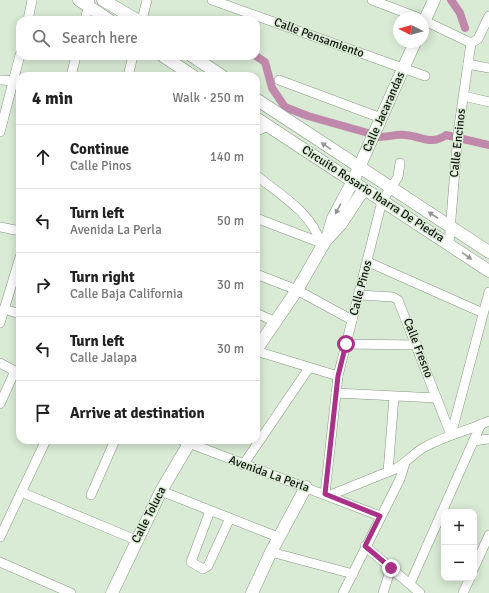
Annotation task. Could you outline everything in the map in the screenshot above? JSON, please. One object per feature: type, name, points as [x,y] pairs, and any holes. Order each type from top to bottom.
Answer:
[{"type":"main road","points":[[104,0],[130,16]]},
{"type":"main road","points":[[427,12],[434,0]]},
{"type":"main road","points":[[85,2],[104,16]]},
{"type":"main road","name":"Calle Jacarandas","points":[[352,181],[412,48]]},
{"type":"main road","points":[[169,60],[187,72]]},
{"type":"main road","points":[[198,60],[216,72]]},
{"type":"main road","points":[[260,102],[489,252]]},
{"type":"main road","name":"Circuito Rosario Ibarra De Piedra","points":[[260,120],[382,201],[449,243],[489,272]]},
{"type":"main road","points":[[260,345],[297,290],[323,242],[333,218],[352,181]]},
{"type":"main road","points":[[323,242],[341,224],[364,189]]},
{"type":"main road","name":"Calle Toluca","points":[[112,593],[136,540],[185,444]]},
{"type":"main road","points":[[252,593],[278,537],[306,487]]},
{"type":"street","points":[[29,16],[32,0]]},
{"type":"street","points":[[143,16],[147,0]]},
{"type":"street","name":"Calle Pensamiento","points":[[212,0],[257,16]]},
{"type":"street","points":[[372,0],[401,12]]},
{"type":"street","points":[[84,16],[85,2]]},
{"type":"street","points":[[429,24],[471,43],[478,38],[489,16]]},
{"type":"street","name":"Calle Pensamiento","points":[[260,17],[425,76]]},
{"type":"street","name":"Calle Encinos","points":[[449,243],[458,132],[471,43]]},
{"type":"street","points":[[18,72],[19,60]]},
{"type":"street","points":[[72,72],[75,60]]},
{"type":"street","points":[[129,72],[132,60]]},
{"type":"street","points":[[468,64],[489,68]]},
{"type":"street","points":[[0,80],[16,81]]},
{"type":"street","points":[[279,80],[381,118]]},
{"type":"street","points":[[0,132],[16,84]]},
{"type":"street","points":[[464,96],[489,102]]},
{"type":"street","points":[[260,129],[269,126]]},
{"type":"street","points":[[382,201],[398,177],[400,163]]},
{"type":"street","points":[[260,178],[309,220],[323,242]]},
{"type":"street","name":"Calle Pinos","points":[[326,495],[338,376],[368,262],[382,201]]},
{"type":"street","points":[[260,219],[323,242]]},
{"type":"street","points":[[0,227],[16,231]]},
{"type":"street","points":[[368,262],[483,314]]},
{"type":"street","points":[[0,323],[16,269]]},
{"type":"street","points":[[260,276],[297,290],[352,320]]},
{"type":"street","points":[[0,284],[10,287]]},
{"type":"street","points":[[451,435],[489,292]]},
{"type":"street","name":"Calle Fresno","points":[[359,295],[393,297],[398,300],[417,345],[451,435]]},
{"type":"street","points":[[4,309],[16,313]]},
{"type":"street","points":[[260,315],[276,322]]},
{"type":"street","points":[[346,344],[417,345]]},
{"type":"street","points":[[260,352],[338,376]]},
{"type":"street","points":[[0,363],[16,372]]},
{"type":"street","points":[[260,441],[309,368]]},
{"type":"street","points":[[0,404],[16,375]]},
{"type":"street","points":[[336,393],[437,398]]},
{"type":"street","points":[[388,472],[394,397]]},
{"type":"street","points":[[326,495],[388,472],[405,463],[422,449],[451,435],[485,423]]},
{"type":"street","points":[[410,584],[473,442],[485,423]]},
{"type":"street","points":[[473,442],[489,439]]},
{"type":"street","points":[[1,531],[44,444]]},
{"type":"street","points":[[92,495],[113,444]]},
{"type":"street","name":"Avenida La Perla","points":[[194,444],[244,465],[380,516]]},
{"type":"street","points":[[244,465],[258,444]]},
{"type":"street","points":[[343,593],[380,516],[400,479],[405,463]]},
{"type":"street","points":[[161,491],[278,537]]},
{"type":"street","points":[[21,492],[136,540]]},
{"type":"street","points":[[210,511],[191,562],[203,569],[208,566],[230,518]]},
{"type":"street","points":[[477,561],[489,535]]},
{"type":"street","points":[[365,546],[420,593]]},
{"type":"street","points":[[271,552],[353,574]]},
{"type":"street","points":[[0,562],[71,593]]},
{"type":"street","points":[[383,593],[391,568]]},
{"type":"street","points":[[463,593],[469,581]]},
{"type":"waterway","points":[[451,0],[460,13],[465,28]]},
{"type":"waterway","points":[[260,59],[265,62],[272,88],[285,107],[308,116],[368,133]]},
{"type":"waterway","points":[[379,137],[402,135],[426,140],[435,140],[446,135],[489,145]]},
{"type":"route","points":[[346,344],[338,376],[325,494],[380,516],[365,546],[391,568]]}]
